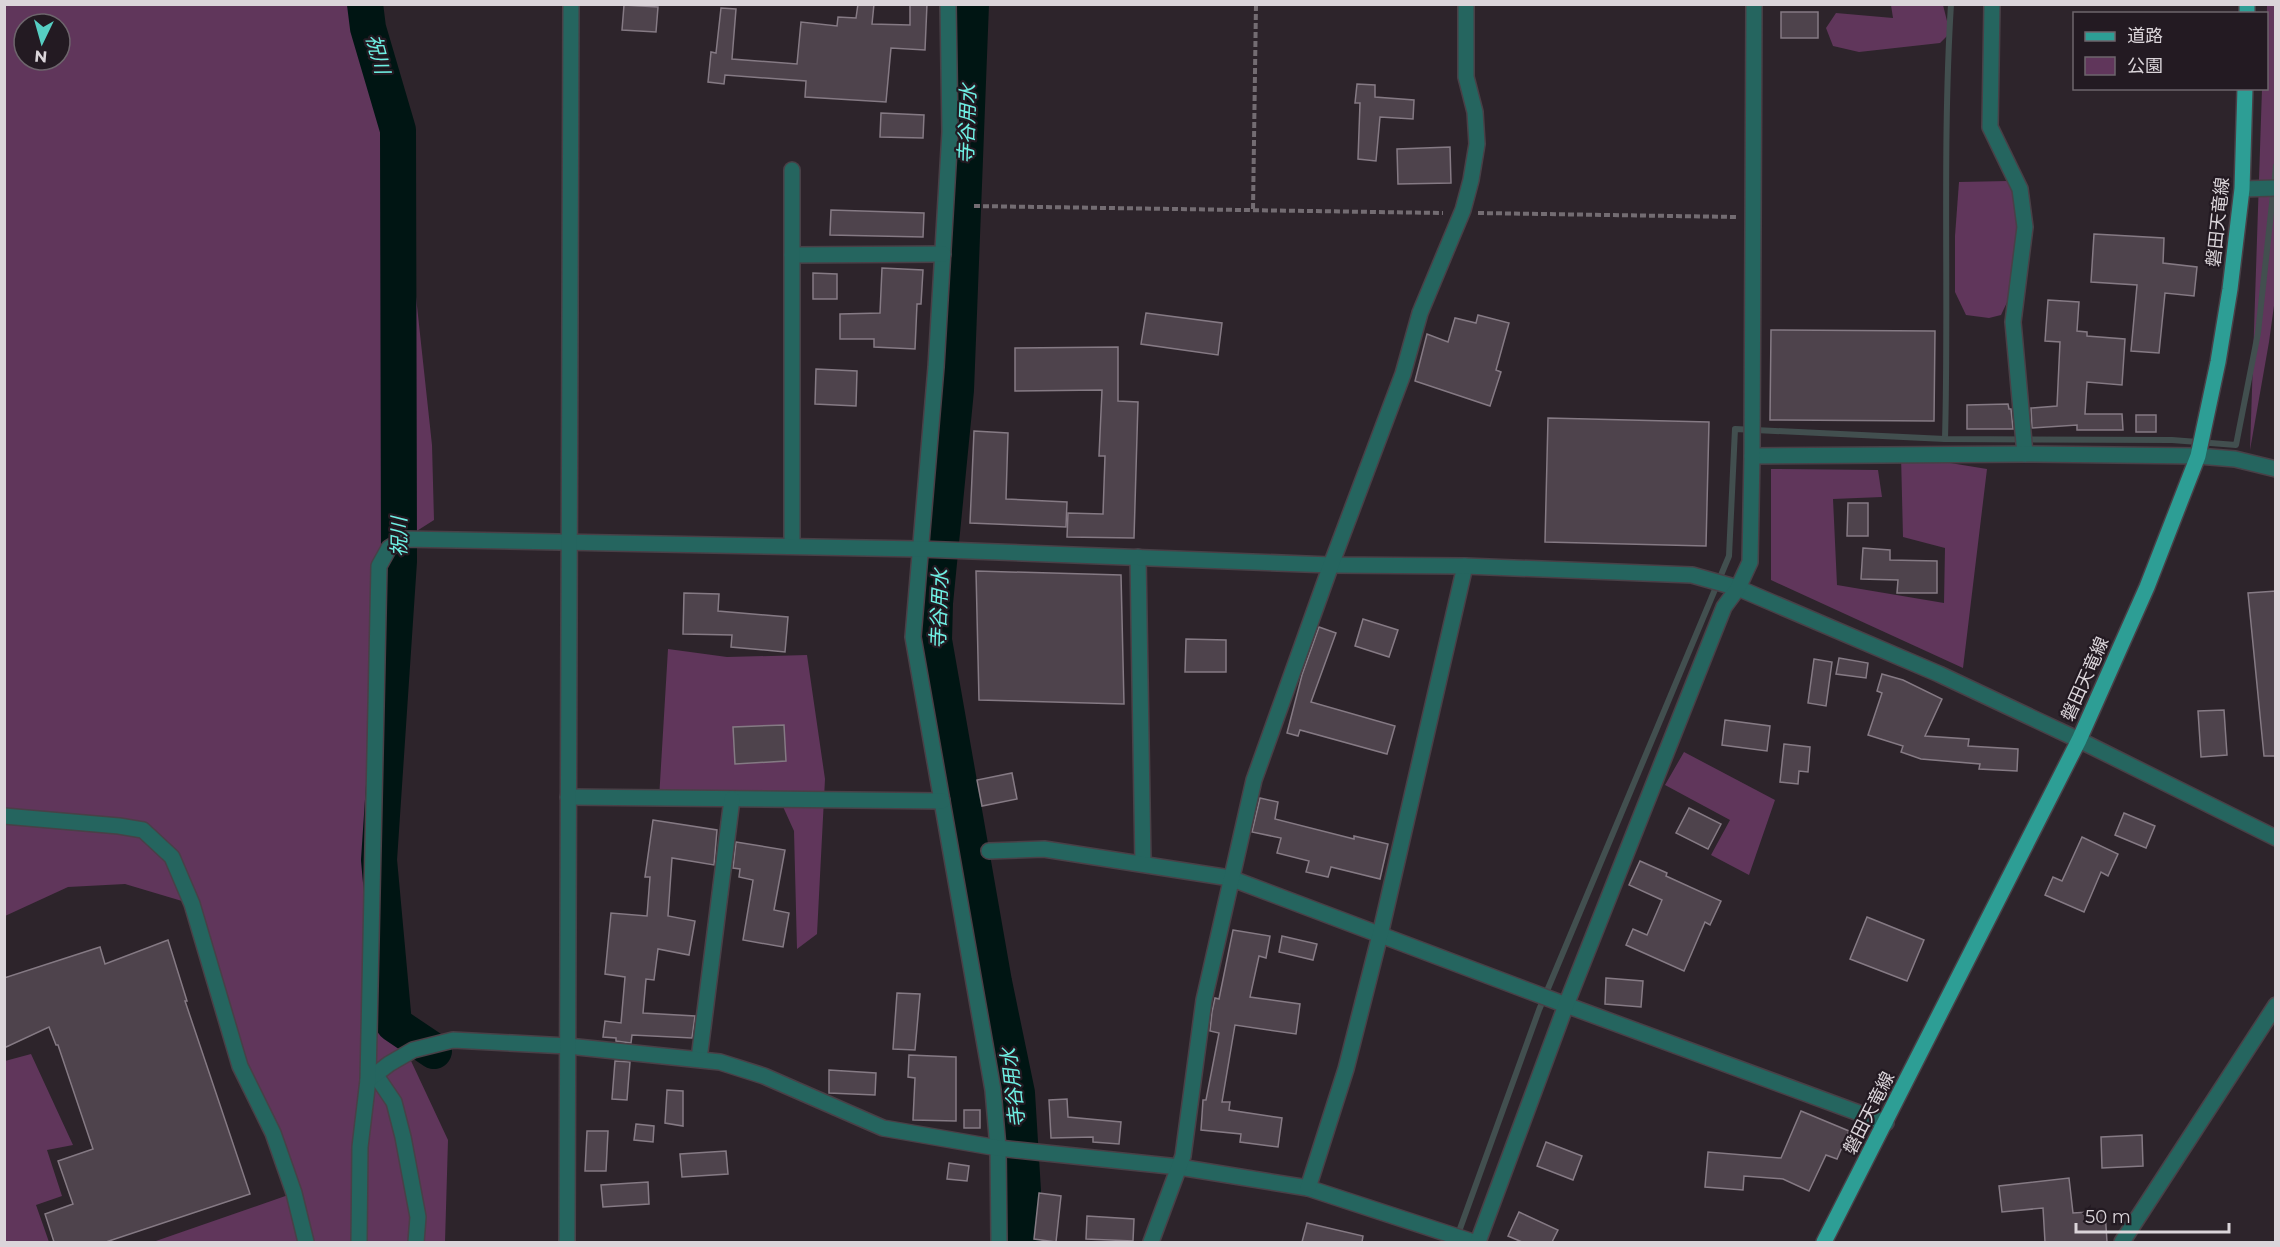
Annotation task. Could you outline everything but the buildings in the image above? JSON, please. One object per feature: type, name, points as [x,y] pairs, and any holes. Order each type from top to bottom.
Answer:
[{"type":"main road","name":"磐田天竜線","points":[[1824,1242],[2079,740],[2147,587],[2198,456],[2218,362],[2230,289],[2242,189],[2245,90]]},
{"type":"street","points":[[567,1242],[571,4]]},
{"type":"street","points":[[948,4],[950,132],[936,380],[919,549],[913,637],[993,1090],[998,1148],[999,1242]]},
{"type":"street","points":[[1151,1242],[1183,1156],[1204,1000],[1254,780],[1403,374],[1420,313],[1462,213],[1471,180],[1477,144],[1475,112],[1466,77],[1466,4]]},
{"type":"street","points":[[1479,1242],[1566,1005],[1724,607],[1738,588],[1750,562],[1754,4]]},
{"type":"street","points":[[1992,4],[1990,127],[2020,189],[2025,227],[2013,322],[2025,454]]},
{"type":"street","points":[[792,170],[792,546]]},
{"type":"street","points":[[2242,189],[2276,188]]},
{"type":"street","points":[[792,255],[943,254]]},
{"type":"street","points":[[1752,456],[2025,454],[2198,456],[2235,459],[2276,469]]},
{"type":"street","points":[[359,1242],[360,1147],[371,1077],[379,566],[389,548],[404,539],[919,549],[1331,565],[1465,566],[1692,575],[1738,588],[1939,674],[2079,740],[2276,838]]},
{"type":"street","points":[[1138,558],[1143,864]]},
{"type":"street","points":[[1308,1188],[1344,1079],[1380,935],[1465,566]]},
{"type":"street","points":[[568,798],[942,801]]},
{"type":"street","points":[[699,1059],[732,799]]},
{"type":"street","points":[[4,816],[143,830],[172,857],[192,904],[240,1066],[273,1133],[294,1193],[306,1242]]},
{"type":"street","points":[[989,851],[1044,849],[1230,878],[1886,1123]]},
{"type":"street","points":[[2122,1242],[2276,1005]]},
{"type":"street","points":[[371,1077],[413,1050],[453,1040],[568,1046],[720,1062],[764,1076],[883,1128],[998,1148],[1179,1167],[1308,1188],[1473,1242]]},
{"type":"street","points":[[371,1077],[394,1102],[418,1217],[416,1242]]},
{"type":"path","points":[[1253,209],[1256,4]]},
{"type":"path","points":[[974,206],[1753,217]]},
{"type":"green space","points":[[5,5],[361,5],[398,130],[432,445],[434,520],[379,555],[379,860],[390,1016],[448,1140],[445,1242],[153,1242],[294,1193],[281,1173],[192,904],[125,884],[68,887],[5,916]]},
{"type":"green space","points":[[1891,5],[1943,5],[1950,33],[1940,43],[1859,52],[1833,46],[1826,28],[1836,13],[1893,18]]},
{"type":"green space","points":[[2267,5],[2275,5],[2276,291],[2250,450],[2262,90],[2268,90]]},
{"type":"green space","points":[[2008,181],[2022,203],[2010,296],[2001,315],[1989,318],[1966,315],[1955,292],[1955,236],[1959,182]]},
{"type":"green space","points":[[1901,455],[1987,469],[1963,668],[1771,580],[1771,469],[1878,470],[1882,497],[1833,499],[1837,585],[1944,603],[1945,548],[1903,537]]},
{"type":"green space","points":[[668,649],[727,657],[807,655],[825,779],[817,934],[797,949],[794,831],[780,800],[659,799]]},
{"type":"green space","points":[[1684,752],[1775,800],[1749,875],[1711,855],[1730,820],[1665,785]]},
{"type":"green space","points":[[31,1054],[73,1145],[47,1150],[62,1196],[36,1205],[49,1242],[5,1242],[5,1061]]},
{"type":"waterway","name":"祝川","points":[[365,4],[368,28],[398,130],[399,561],[379,860],[394,1024],[434,1051]]},
{"type":"waterway","name":"寺谷用水","points":[[971,4],[956,390],[935,603],[934,640],[994,982],[1017,1093],[1023,1191],[1023,1242]]},
{"type":"waterway","points":[[1945,439],[1946,167],[1951,4]]},
{"type":"waterway","points":[[1457,1237],[1539,1010],[1729,556],[1735,429],[1945,439],[2172,440],[2236,445],[2258,333],[2276,166]]}]
